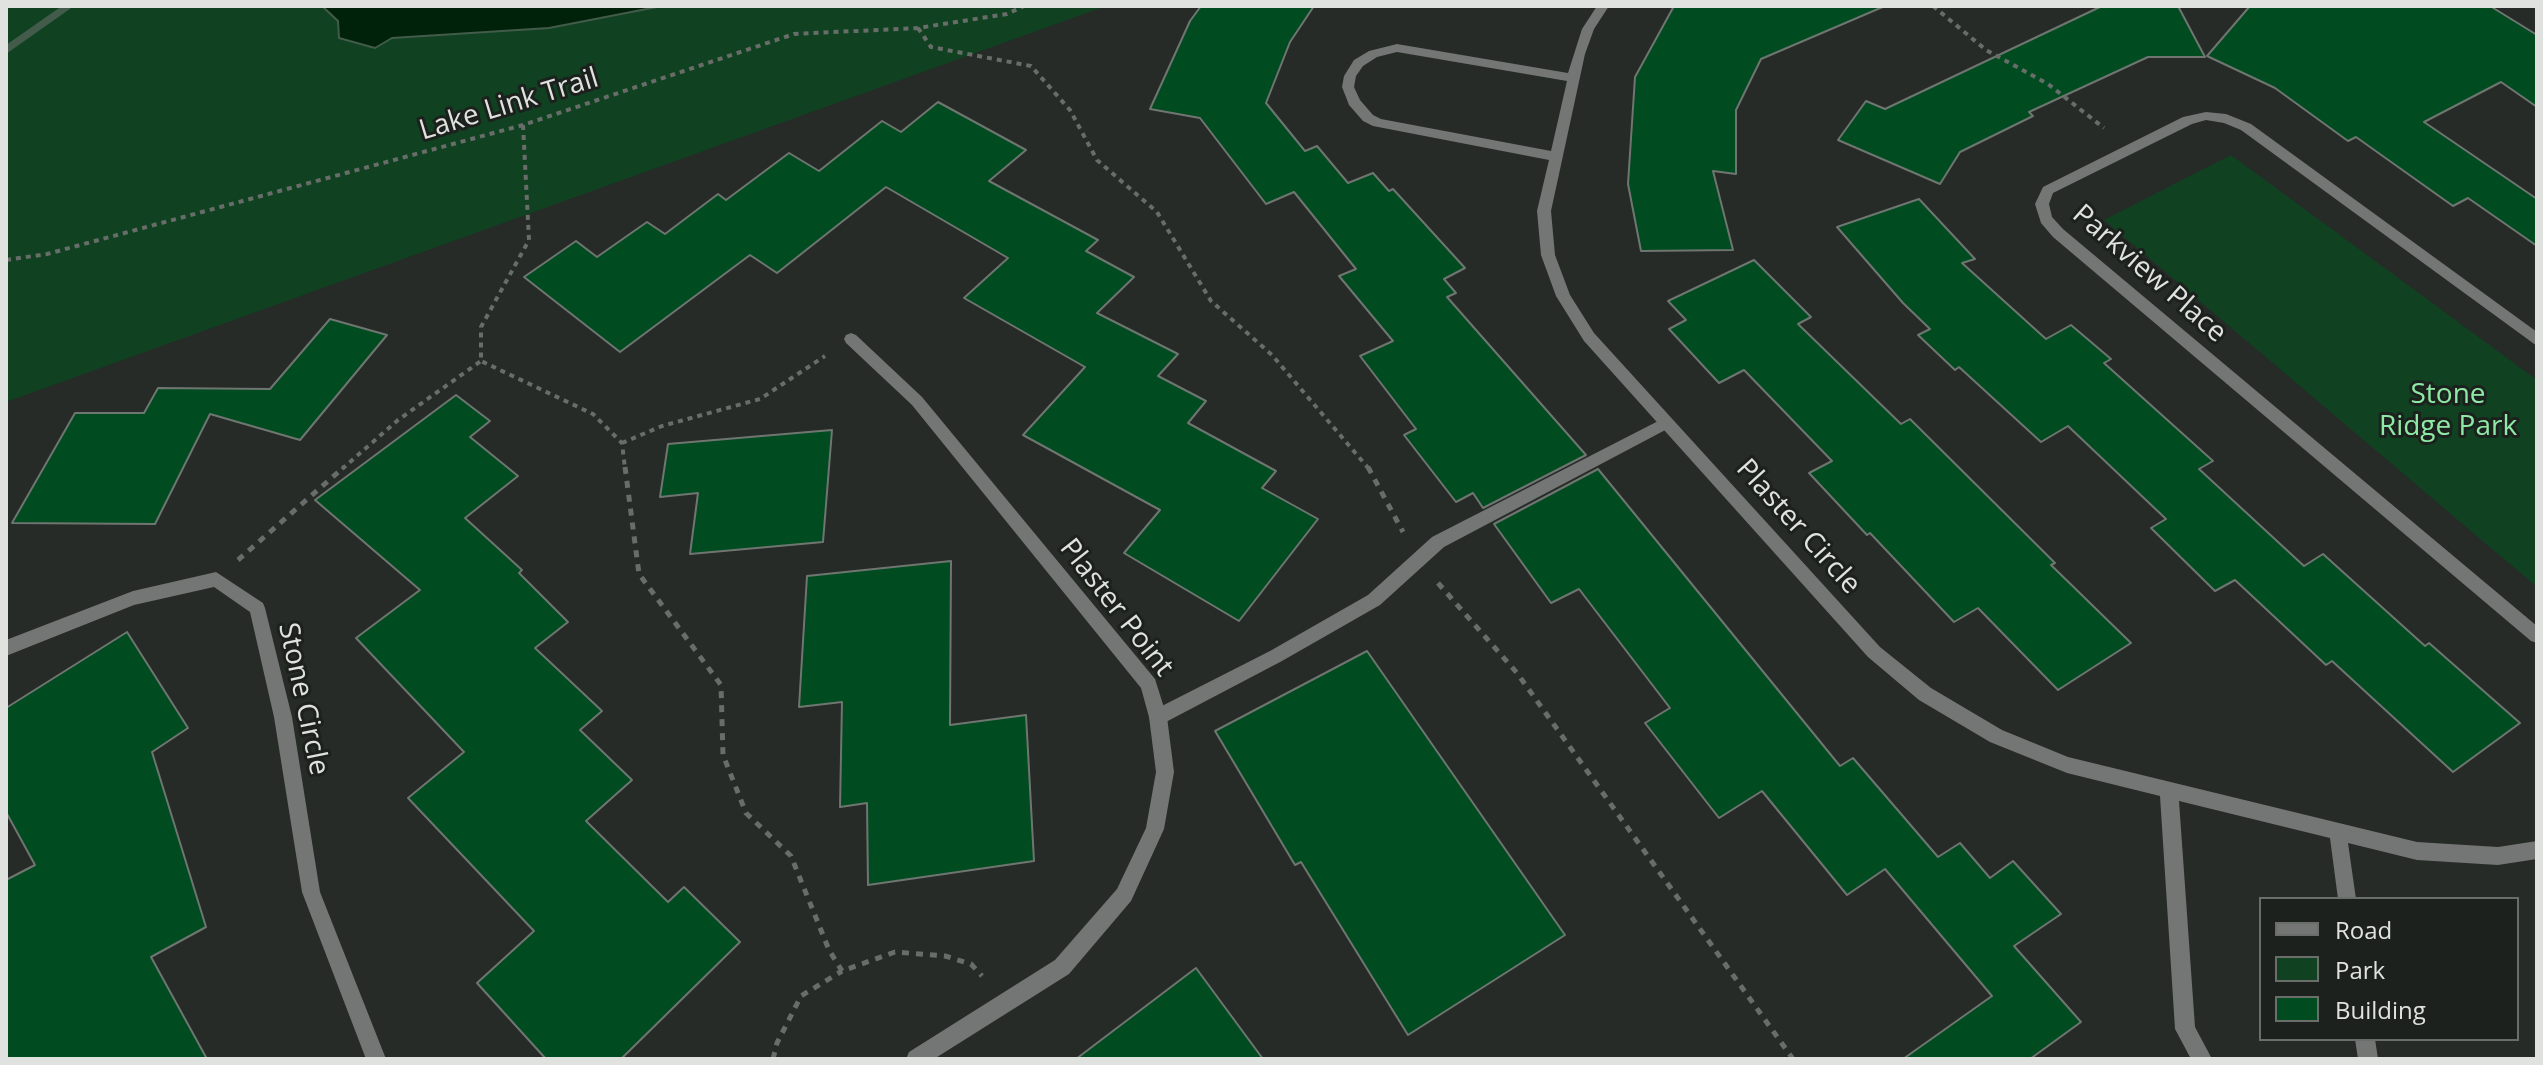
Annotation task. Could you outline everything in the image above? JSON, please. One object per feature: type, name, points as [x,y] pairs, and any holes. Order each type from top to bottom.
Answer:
[{"type":"street","name":"Plaster Circle","points":[[1603,6],[1588,29],[1573,78],[1544,211],[1548,255],[1563,296],[1589,337],[1874,652],[1925,694],[1996,736],[2067,765],[2417,851],[2498,856],[2537,850]]},
{"type":"street","points":[[1555,156],[1378,123],[1368,118],[1354,102],[1348,87],[1350,76],[1358,63],[1373,54],[1397,48],[1573,78]]},
{"type":"street","name":"Parkview Place","points":[[2537,340],[2246,127],[2226,119],[2206,116],[2188,120],[2048,190],[2042,204],[2046,219],[2058,233],[2537,636]]},
{"type":"street","name":"Plaster Point","points":[[851,339],[917,401],[1149,684],[1158,717],[1165,772],[1155,829],[1124,895],[1062,967],[916,1059]]},
{"type":"street","points":[[1158,717],[1374,600],[1438,542],[1666,423]]},
{"type":"street","points":[[6,648],[133,598],[216,579]]},
{"type":"street","name":"Stone Circle","points":[[216,579],[257,608],[283,717],[311,892],[376,1059]]},
{"type":"street","points":[[2169,791],[2185,1029],[2202,1059]]},
{"type":"street","points":[[2338,833],[2347,897]]},
{"type":"path","name":"Lake Link Trail","points":[[6,260],[47,254],[523,125],[794,34],[918,28],[1007,14],[1024,6]]},
{"type":"path","points":[[1933,6],[1986,50],[2048,84],[2131,148]]},
{"type":"path","points":[[918,28],[931,47],[1031,66],[1070,110],[1097,160],[1157,212],[1211,301],[1272,355],[1375,476],[1413,551],[1449,598],[1517,673],[1793,1059]]},
{"type":"path","points":[[481,361],[481,327],[529,240],[523,125]]},
{"type":"path","points":[[622,443],[662,426],[760,399],[851,339]]},
{"type":"path","points":[[481,361],[593,414],[622,443],[639,574],[721,685],[723,755],[746,813],[791,856],[829,950],[842,971]]},
{"type":"path","points":[[216,579],[398,420],[481,361]]},
{"type":"path","points":[[773,1059],[777,1043],[801,996],[842,971],[895,952],[945,956],[971,964],[1007,1002]]},
{"type":"green space","points":[[6,6],[1106,6],[6,402]]},
{"type":"green space","name":"Stone Ridge Park","points":[[2231,155],[2537,380],[2537,587],[2104,220]]},
{"type":"shaded area","points":[[322,6],[662,6],[549,28],[392,38],[375,48],[339,38],[338,21]]},
{"type":"building","points":[[1201,6],[1314,6],[1290,42],[1266,103],[1305,151],[1317,146],[1348,183],[1373,173],[1389,191],[1393,189],[1465,268],[1444,279],[1456,293],[1447,297],[1586,455],[1483,508],[1473,493],[1456,502],[1404,435],[1416,429],[1360,356],[1393,341],[1339,276],[1356,269],[1294,192],[1266,204],[1200,118],[1150,109],[1190,21]]},
{"type":"building","points":[[1674,6],[1885,6],[1761,59],[1736,110],[1736,174],[1713,171],[1733,250],[1641,251],[1628,184],[1635,77]]},
{"type":"building","points":[[2178,6],[2205,57],[2148,57],[2029,112],[2033,116],[1960,152],[1940,184],[1838,140],[1866,101],[1885,109],[2100,7]]},
{"type":"building","points":[[2250,6],[2490,6],[2537,35],[2537,107],[2501,82],[2424,122],[2537,199],[2537,246],[2468,198],[2453,206],[2356,137],[2348,141],[2275,88],[2207,56]]},
{"type":"building","points":[[938,102],[1026,150],[989,181],[1098,240],[1086,251],[1134,277],[1097,313],[1178,354],[1158,376],[1206,401],[1188,423],[1276,471],[1262,488],[1318,519],[1239,621],[1124,553],[1160,510],[1023,435],[1085,367],[964,298],[1008,258],[886,187],[777,273],[750,255],[620,352],[524,277],[576,241],[597,257],[647,222],[665,234],[718,194],[726,200],[789,153],[819,171],[882,121],[901,132]]},
{"type":"building","points":[[1919,199],[1975,259],[1962,263],[2046,339],[2071,325],[2111,359],[2104,363],[2213,461],[2199,469],[2304,566],[2323,554],[2425,646],[2429,643],[2520,723],[2453,772],[2332,661],[2326,665],[2235,580],[2215,591],[2151,528],[2166,519],[2068,426],[2041,442],[1959,367],[1955,370],[1918,335],[1930,329],[1903,303],[1837,227]]},
{"type":"building","points":[[1754,260],[1811,317],[1798,324],[1901,424],[1910,419],[2131,643],[2058,690],[1978,608],[1954,622],[1870,533],[1867,535],[1809,473],[1832,461],[1744,370],[1719,383],[1669,329],[1686,320],[1668,301]]},
{"type":"building","points":[[330,319],[387,335],[300,440],[210,414],[155,524],[12,523],[75,413],[144,413],[158,388],[270,389]]},
{"type":"building","points":[[456,395],[490,421],[470,437],[518,476],[465,518],[522,570],[519,573],[568,622],[535,648],[602,711],[580,730],[632,780],[586,821],[668,902],[684,887],[740,942],[621,1059],[546,1059],[477,983],[534,931],[408,798],[464,752],[356,638],[420,590],[315,500]]},
{"type":"building","points":[[832,430],[823,542],[690,554],[698,493],[660,497],[668,444]]},
{"type":"building","points":[[1598,469],[1840,766],[1853,758],[1938,857],[1960,843],[1990,878],[2013,861],[2061,914],[2014,946],[2081,1022],[2030,1059],[1903,1059],[1992,996],[1885,869],[1847,895],[1762,791],[1719,818],[1645,723],[1670,708],[1579,589],[1551,603],[1494,524]]},
{"type":"building","points":[[951,561],[950,725],[1026,715],[1034,861],[868,885],[867,803],[840,807],[842,702],[799,707],[807,576]]},
{"type":"building","points":[[127,632],[188,728],[152,752],[206,927],[151,957],[207,1059],[6,1059],[6,880],[35,865],[6,812],[6,708]]},
{"type":"building","points":[[1367,651],[1565,935],[1408,1035],[1301,862],[1295,865],[1215,731]]},
{"type":"building","points":[[1196,968],[1263,1059],[1076,1059]]},
{"type":"waterway","points":[[6,50],[69,6]]}]
